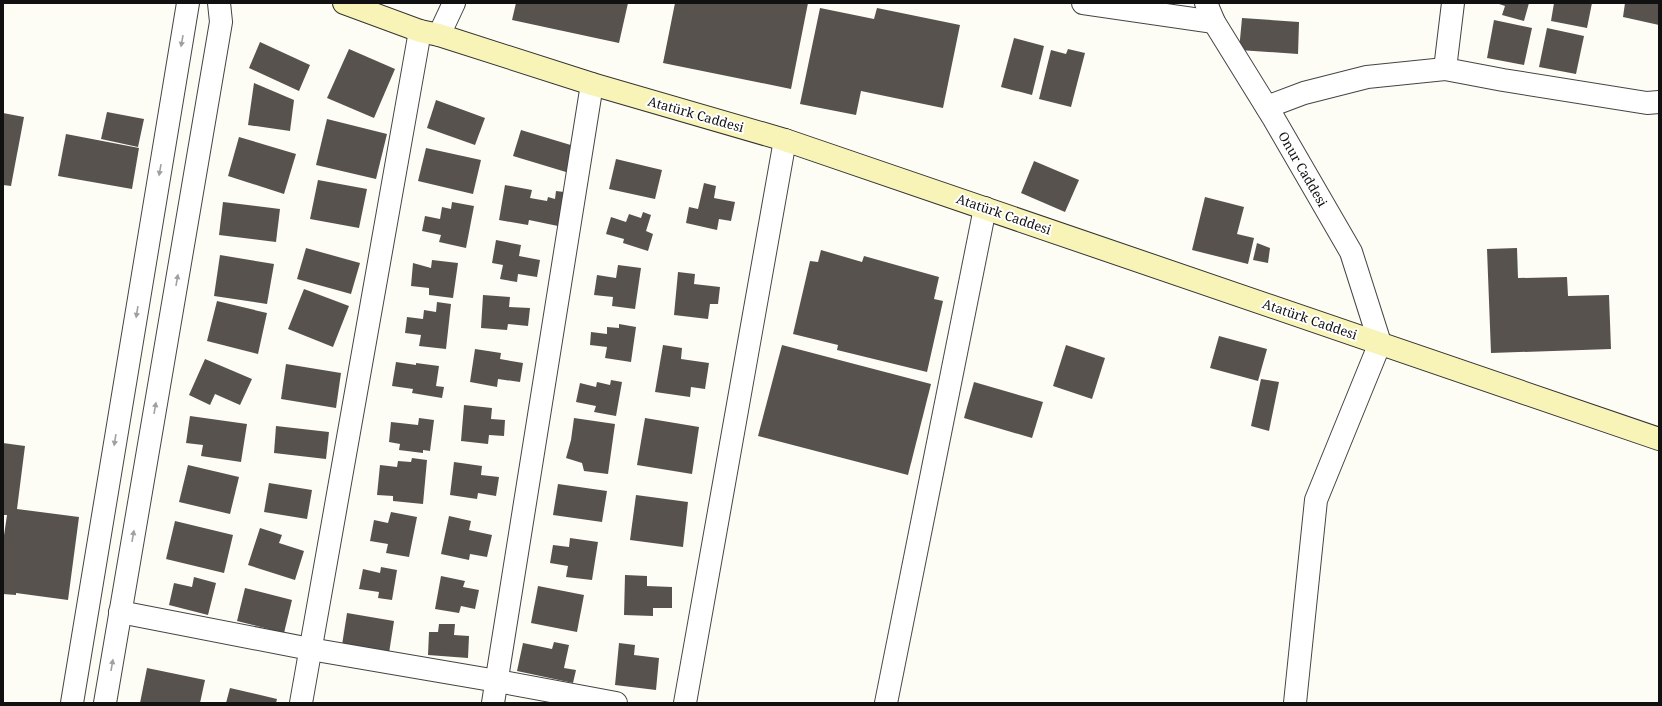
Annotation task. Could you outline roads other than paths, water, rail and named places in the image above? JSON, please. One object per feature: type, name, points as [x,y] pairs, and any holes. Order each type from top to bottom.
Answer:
[{"type":"main road","name":"Atatürk Caddesi","points":[[344,3],[429,33],[592,84],[785,140],[1659,439]]},
{"type":"street","points":[[72,703],[188,3]]},
{"type":"street","points":[[105,703],[221,22],[219,3]]},
{"type":"street","points":[[301,703],[310,649],[429,33],[454,3]]},
{"type":"street","points":[[1083,3],[1210,13]]},
{"type":"street","points":[[1445,69],[1453,3]]},
{"type":"street","name":"Onur Caddesi","points":[[1210,13],[1267,107],[1351,252],[1380,343]]},
{"type":"street","points":[[1267,107],[1304,93],[1367,77],[1445,69],[1503,80],[1647,103],[1659,102]]},
{"type":"street","points":[[493,703],[592,84]]},
{"type":"street","points":[[685,703],[785,140]]},
{"type":"street","points":[[886,703],[985,208]]},
{"type":"street","points":[[1295,703],[1316,500],[1380,343]]},
{"type":"street","points":[[120,612],[310,649],[616,703]]}]
